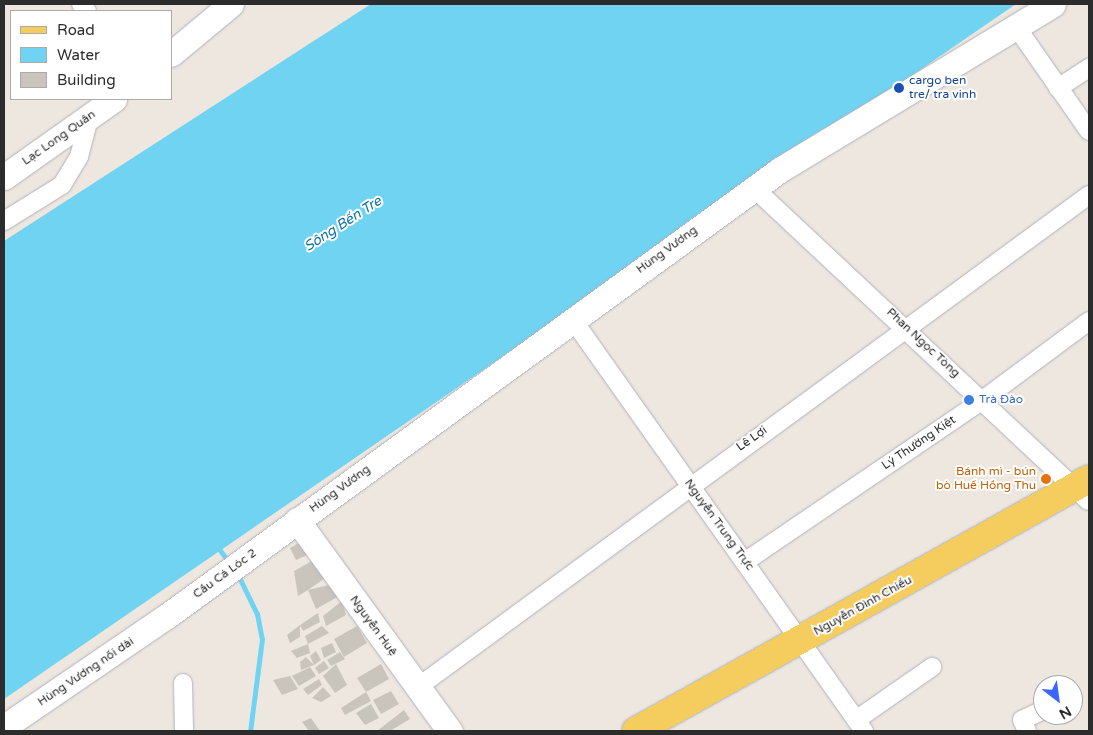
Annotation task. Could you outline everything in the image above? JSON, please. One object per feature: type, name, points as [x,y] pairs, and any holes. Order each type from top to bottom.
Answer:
[{"type":"main road","name":"Nguyễn Đình Chiểu","points":[[636,731],[1084,489]]},
{"type":"street","points":[[172,53],[231,4]]},
{"type":"street","name":"Hùng Vương","points":[[290,526],[754,188],[1014,25],[1053,4]]},
{"type":"street","points":[[1014,25],[1089,131]]},
{"type":"street","points":[[1058,88],[1089,68]]},
{"type":"street","name":"Lạc Long Quân","points":[[4,177],[113,100]]},
{"type":"street","points":[[8,219],[51,194],[73,170],[89,118]]},
{"type":"street","name":"Phan Ngọc Tòng","points":[[754,188],[1084,489]]},
{"type":"street","name":"Lê Lợi","points":[[418,687],[689,484],[909,328],[1089,195]]},
{"type":"street","name":"Nguyễn Trung Trực","points":[[572,320],[746,561],[860,726]]},
{"type":"street","name":"Lý Thường Kiệt","points":[[746,561],[984,399],[1089,321]]},
{"type":"street","name":"Cầu Cá Lóc 2","points":[[167,616],[290,526]]},
{"type":"street","name":"Nguyễn Huệ","points":[[290,526],[418,687],[450,731]]},
{"type":"street","name":"Hùng Vương nối dài","points":[[4,727],[167,616]]},
{"type":"street","points":[[860,726],[932,668]]},
{"type":"street","points":[[183,683],[184,731]]},
{"type":"street","points":[[1025,731],[1022,720],[1033,715]]},
{"type":"water","name":"Sông Bến Tre","points":[[371,4],[1016,4],[4,699],[4,241]]},
{"type":"building","points":[[304,540],[312,553],[296,560],[290,548]]},
{"type":"building","points":[[317,558],[328,576],[298,596],[294,571]]},
{"type":"building","points":[[333,584],[341,595],[316,609],[308,590]]},
{"type":"building","points":[[342,601],[346,615],[326,626],[323,616]]},
{"type":"building","points":[[318,613],[320,622],[303,631],[300,625]]},
{"type":"building","points":[[300,625],[300,637],[290,643],[287,635]]},
{"type":"building","points":[[322,626],[329,633],[308,644],[305,636]]},
{"type":"building","points":[[357,626],[367,643],[344,657],[334,639]]},
{"type":"building","points":[[332,643],[336,652],[324,658],[321,648]]},
{"type":"building","points":[[308,644],[310,653],[297,658],[291,651]]},
{"type":"building","points":[[316,651],[321,660],[314,665],[310,656]]},
{"type":"building","points":[[340,652],[345,659],[331,666],[327,660]]},
{"type":"building","points":[[306,657],[314,665],[301,670],[300,662]]},
{"type":"building","points":[[324,661],[329,668],[319,674],[315,668]]},
{"type":"building","points":[[336,664],[347,685],[335,693],[323,676]]},
{"type":"building","points":[[381,664],[389,679],[366,692],[357,678]]},
{"type":"building","points":[[310,667],[316,676],[299,686],[292,676]]},
{"type":"building","points":[[290,676],[298,689],[282,695],[273,680]]},
{"type":"building","points":[[319,679],[322,685],[308,695],[303,689]]},
{"type":"building","points":[[323,687],[331,696],[321,702],[312,698]]},
{"type":"building","points":[[391,691],[399,704],[381,714],[373,700]]},
{"type":"building","points":[[366,692],[371,701],[345,715],[341,708]]},
{"type":"building","points":[[371,704],[379,718],[365,725],[356,713]]},
{"type":"building","points":[[404,710],[410,719],[390,731],[377,731]]},
{"type":"building","points":[[311,718],[320,731],[309,731],[302,722]]},
{"type":"waterway","points":[[216,545],[229,562]]},
{"type":"waterway","points":[[237,573],[257,614],[262,639],[250,731]]},
{"type":"place","name":"cargo ben tre/ tra vinh","points":[[899,88]]},
{"type":"place","name":"Trà Đào","points":[[969,400]]},
{"type":"place","name":"Bánh mì - bún bò Huế Hồng Thu","points":[[1046,479]]}]
